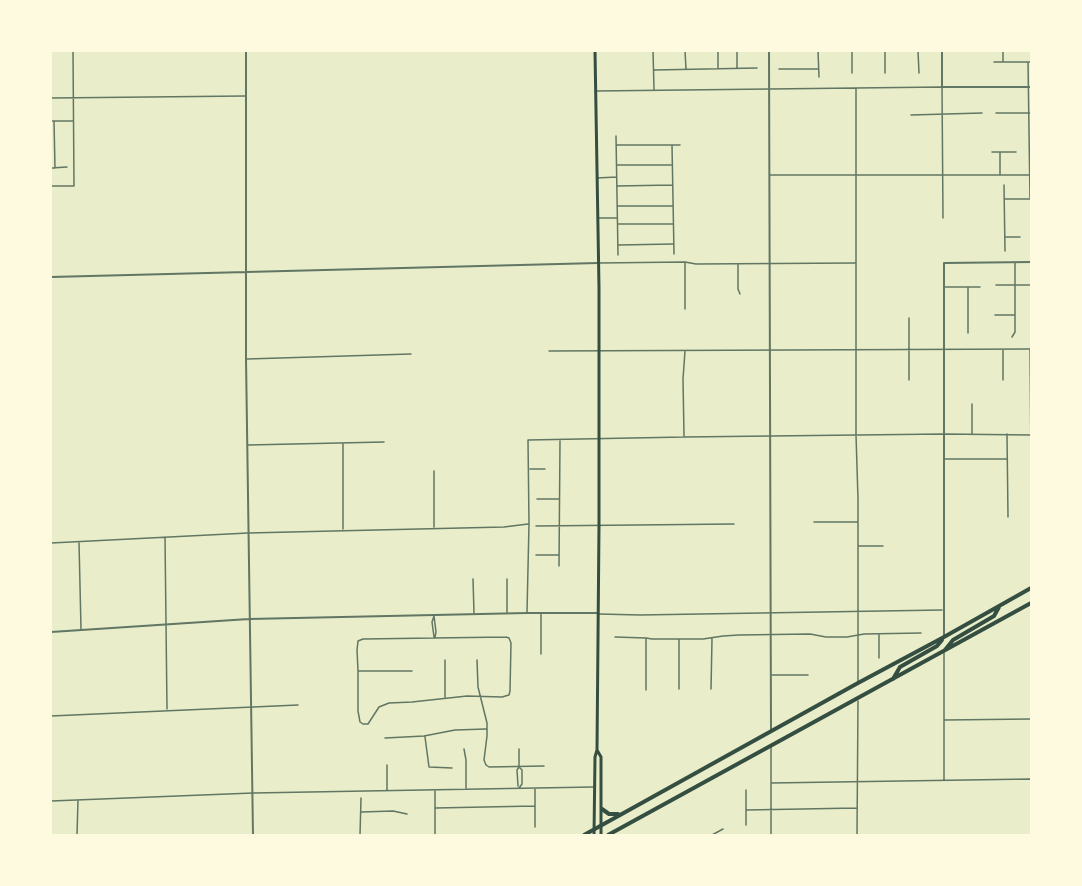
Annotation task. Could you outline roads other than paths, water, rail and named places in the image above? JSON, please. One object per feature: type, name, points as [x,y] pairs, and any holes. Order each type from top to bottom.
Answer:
[{"type":"highway","points":[[584,835],[594,832],[621,814],[1031,588]]},
{"type":"highway","points":[[608,835],[1031,603]]},
{"type":"highway","points":[[944,651],[952,639],[994,616],[999,606]]},
{"type":"highway","points":[[893,679],[900,667],[937,646],[944,637]]},
{"type":"highway","points":[[602,809],[610,814],[621,814]]},
{"type":"main road","points":[[594,832],[599,525],[595,51]]},
{"type":"main road","points":[[597,750],[601,757],[601,835]]},
{"type":"street","points":[[51,186],[74,186],[73,51]]},
{"type":"street","points":[[246,51],[246,359],[253,835]]},
{"type":"street","points":[[653,51],[654,90]]},
{"type":"street","points":[[685,51],[686,70]]},
{"type":"street","points":[[718,51],[718,69]]},
{"type":"street","points":[[737,51],[737,69]]},
{"type":"street","points":[[769,51],[771,731]]},
{"type":"street","points":[[818,51],[819,77]]},
{"type":"street","points":[[852,51],[852,73]]},
{"type":"street","points":[[885,51],[885,73]]},
{"type":"street","points":[[918,51],[919,73]]},
{"type":"street","points":[[942,51],[943,218]]},
{"type":"street","points":[[1003,51],[1003,62]]},
{"type":"street","points":[[994,62],[1030,62],[1030,199],[1004,199]]},
{"type":"street","points":[[654,70],[757,68]]},
{"type":"street","points":[[779,69],[818,69]]},
{"type":"street","points":[[595,91],[1030,87]]},
{"type":"street","points":[[856,88],[858,683]]},
{"type":"street","points":[[51,98],[246,96]]},
{"type":"street","points":[[911,115],[982,113]]},
{"type":"street","points":[[996,113],[1030,113]]},
{"type":"street","points":[[55,168],[52,121],[74,121]]},
{"type":"street","points":[[616,136],[618,255]]},
{"type":"street","points":[[616,145],[680,145]]},
{"type":"street","points":[[672,145],[674,254]]},
{"type":"street","points":[[992,152],[1016,152]]},
{"type":"street","points":[[1000,152],[1000,174]]},
{"type":"street","points":[[616,165],[672,165]]},
{"type":"street","points":[[51,168],[67,167]]},
{"type":"street","points":[[769,175],[1030,175]]},
{"type":"street","points":[[597,178],[617,177]]},
{"type":"street","points":[[617,186],[673,185]]},
{"type":"street","points":[[1004,185],[1005,251]]},
{"type":"street","points":[[617,206],[673,206]]},
{"type":"street","points":[[598,218],[617,218]]},
{"type":"street","points":[[618,224],[673,224]]},
{"type":"street","points":[[1005,237],[1020,237]]},
{"type":"street","points":[[618,245],[674,244]]},
{"type":"street","points":[[51,277],[598,262],[856,263]]},
{"type":"street","points":[[685,262],[685,309]]},
{"type":"street","points":[[1012,337],[1015,332],[1015,262]]},
{"type":"street","points":[[944,637],[944,263],[1031,262]]},
{"type":"street","points":[[738,264],[740,294]]},
{"type":"street","points":[[996,285],[1031,285]]},
{"type":"street","points":[[944,287],[980,287]]},
{"type":"street","points":[[968,287],[968,333]]},
{"type":"street","points":[[994,315],[1015,315]]},
{"type":"street","points":[[909,318],[909,380]]},
{"type":"street","points":[[1003,349],[1003,380]]},
{"type":"street","points":[[549,351],[1030,349],[1031,465]]},
{"type":"street","points":[[684,437],[685,350]]},
{"type":"street","points":[[246,359],[411,354]]},
{"type":"street","points":[[972,404],[972,434]]},
{"type":"street","points":[[527,613],[528,440],[944,434],[1031,435]]},
{"type":"street","points":[[1007,434],[1008,517]]},
{"type":"street","points":[[559,566],[560,440]]},
{"type":"street","points":[[247,445],[384,442]]},
{"type":"street","points":[[343,443],[344,530]]},
{"type":"street","points":[[944,459],[1007,459]]},
{"type":"street","points":[[529,469],[545,469]]},
{"type":"street","points":[[434,471],[434,528]]},
{"type":"street","points":[[537,499],[560,499]]},
{"type":"street","points":[[814,522],[858,522]]},
{"type":"street","points":[[51,543],[248,533],[504,527],[529,524]]},
{"type":"street","points":[[536,526],[735,524]]},
{"type":"street","points":[[165,537],[167,710]]},
{"type":"street","points":[[79,542],[81,630]]},
{"type":"street","points":[[858,546],[883,546]]},
{"type":"street","points":[[536,555],[559,555]]},
{"type":"street","points":[[473,579],[474,614]]},
{"type":"street","points":[[507,579],[507,614]]},
{"type":"street","points":[[51,632],[249,619],[527,613],[619,615],[944,610]]},
{"type":"street","points":[[541,613],[541,654]]},
{"type":"street","points":[[434,615],[436,632],[434,638]]},
{"type":"street","points":[[615,637],[703,639],[723,636],[810,634],[847,637],[858,634],[921,633]]},
{"type":"street","points":[[879,634],[879,658]]},
{"type":"street","points":[[434,638],[509,638],[511,644],[509,695],[389,703],[379,707],[368,724],[360,722],[358,641],[363,639],[434,638]]},
{"type":"street","points":[[646,638],[646,690]]},
{"type":"street","points":[[711,689],[712,638]]},
{"type":"street","points":[[679,639],[679,689]]},
{"type":"street","points":[[944,651],[944,781]]},
{"type":"street","points":[[445,660],[445,698]]},
{"type":"street","points":[[477,660],[479,697],[487,729],[484,760],[486,765],[489,767],[544,766]]},
{"type":"street","points":[[358,672],[412,671]]},
{"type":"street","points":[[771,675],[808,675]]},
{"type":"street","points":[[857,835],[858,698]]},
{"type":"street","points":[[51,717],[298,705]]},
{"type":"street","points":[[944,720],[1031,719]]},
{"type":"street","points":[[385,738],[424,736],[455,730],[487,729]]},
{"type":"street","points":[[424,736],[429,767],[452,768]]},
{"type":"street","points":[[771,746],[771,835]]},
{"type":"street","points":[[464,749],[466,789]]},
{"type":"street","points":[[519,749],[522,784],[519,788]]},
{"type":"street","points":[[387,765],[387,790]]},
{"type":"street","points":[[771,783],[1031,779],[1031,835]]},
{"type":"street","points":[[51,801],[253,793],[595,787]]},
{"type":"street","points":[[536,788],[536,827]]},
{"type":"street","points":[[435,790],[435,835]]},
{"type":"street","points":[[746,790],[746,825]]},
{"type":"street","points":[[360,835],[361,798]]},
{"type":"street","points":[[77,835],[78,800]]},
{"type":"street","points":[[435,808],[535,806]]},
{"type":"street","points":[[746,810],[858,808]]},
{"type":"street","points":[[361,812],[393,811],[407,814]]},
{"type":"street","points":[[712,835],[723,829]]},
{"type":"street","points":[[490,835],[495,835]]}]
